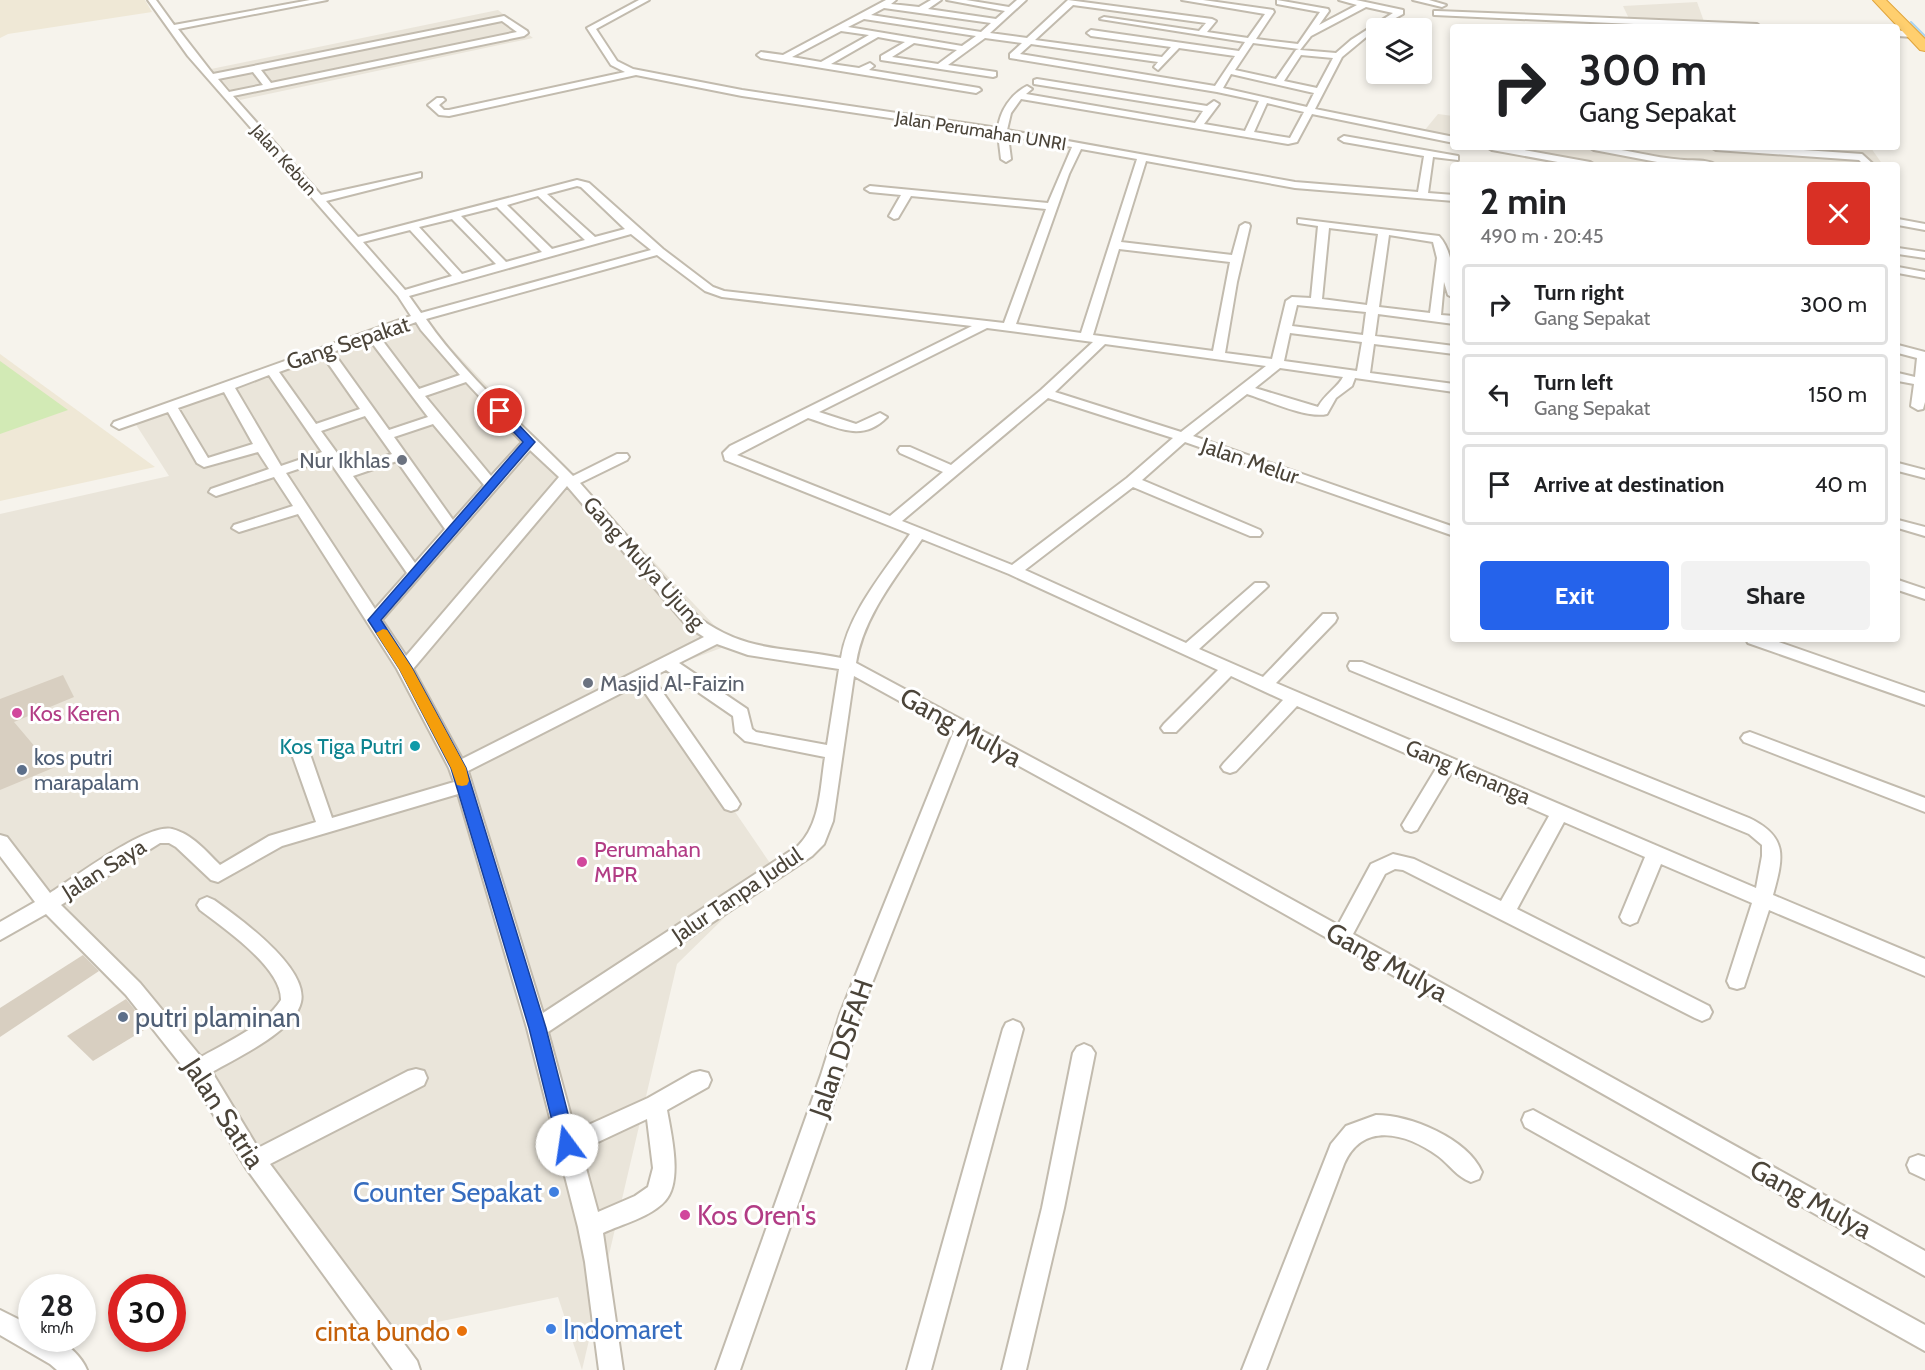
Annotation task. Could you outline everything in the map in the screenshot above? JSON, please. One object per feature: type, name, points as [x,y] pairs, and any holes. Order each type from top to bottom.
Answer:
[{"type":"highway","points":[[1879,0],[1924,45]]},
{"type":"street","name":"Jalan Kebun","points":[[152,0],[212,77],[402,294],[417,318]]},
{"type":"street","points":[[172,28],[323,0]]},
{"type":"street","name":"Jalan Perumahan UNRI","points":[[645,0],[591,28],[614,63],[624,69],[751,95],[1002,132],[1295,185],[1450,198]]},
{"type":"street","points":[[783,58],[892,0]]},
{"type":"street","points":[[920,10],[937,0]]},
{"type":"street","points":[[951,0],[1011,10]]},
{"type":"street","points":[[940,67],[999,22],[1022,0]]},
{"type":"street","points":[[1186,0],[1270,12]]},
{"type":"street","points":[[1019,96],[1292,141],[1296,138],[1321,92],[1338,56],[1354,42],[1400,12],[1343,0]]},
{"type":"street","points":[[1416,0],[1439,9],[1704,24]]},
{"type":"street","points":[[967,97],[1072,1],[1212,21]]},
{"type":"street","points":[[1198,126],[1221,90],[1228,71],[1276,1],[1346,15]]},
{"type":"street","points":[[1308,34],[1365,4]]},
{"type":"street","points":[[883,5],[999,22]]},
{"type":"street","points":[[1201,34],[1226,6]]},
{"type":"street","points":[[1077,48],[1113,8]]},
{"type":"street","points":[[1279,82],[1325,11]]},
{"type":"street","points":[[863,16],[1164,60]]},
{"type":"street","points":[[212,77],[505,18],[524,33],[227,94]]},
{"type":"street","points":[[1104,20],[1338,56]]},
{"type":"street","points":[[470,25],[489,40]]},
{"type":"street","points":[[840,28],[963,49]]},
{"type":"street","points":[[434,32],[452,48]]},
{"type":"street","points":[[1091,33],[1239,54]]},
{"type":"street","points":[[1900,33],[1912,34]]},
{"type":"street","points":[[822,65],[876,35]]},
{"type":"street","points":[[399,39],[416,55]]},
{"type":"street","points":[[860,71],[912,41]]},
{"type":"street","points":[[1150,77],[1177,45]]},
{"type":"street","points":[[364,46],[380,63]]},
{"type":"street","points":[[328,54],[343,70]]},
{"type":"street","points":[[761,55],[976,90]]},
{"type":"street","points":[[884,58],[940,67],[1056,62],[1221,90],[1355,121],[1450,139]]},
{"type":"street","points":[[292,61],[306,77]]},
{"type":"street","points":[[1006,159],[1002,132],[1007,109],[1056,62]]},
{"type":"street","points":[[255,69],[269,86]]},
{"type":"street","points":[[1228,71],[1321,92]]},
{"type":"street","points":[[440,100],[433,104],[442,112],[449,113],[637,72]]},
{"type":"street","points":[[1037,82],[1209,109]]},
{"type":"street","points":[[1248,134],[1264,100]]},
{"type":"street","points":[[1355,121],[1342,142],[1454,158]]},
{"type":"street","points":[[1010,327],[1052,206],[1077,146]]},
{"type":"street","points":[[1508,150],[1573,162]]},
{"type":"street","points":[[1609,150],[1668,162]]},
{"type":"street","points":[[1760,150],[1862,157],[1866,162]]},
{"type":"street","points":[[1423,196],[1429,154]]},
{"type":"street","points":[[1530,162],[1534,155]]},
{"type":"street","points":[[1086,337],[1142,159]]},
{"type":"street","points":[[319,199],[417,175]]},
{"type":"street","points":[[355,241],[582,184],[659,251],[710,290],[722,294],[1010,327],[1450,387]]},
{"type":"street","points":[[870,189],[1052,206]]},
{"type":"street","points":[[894,216],[907,193]]},
{"type":"street","points":[[540,194],[593,241]]},
{"type":"street","points":[[500,204],[550,253]]},
{"type":"street","points":[[454,216],[504,266]]},
{"type":"street","points":[[1302,221],[1435,238],[1438,241],[1450,284]]},
{"type":"street","points":[[1900,222],[1925,227]]},
{"type":"street","points":[[1316,302],[1324,224]]},
{"type":"street","points":[[412,226],[460,278]]},
{"type":"street","points":[[1218,356],[1236,259],[1245,226]]},
{"type":"street","points":[[539,270],[550,253],[633,230]]},
{"type":"street","points":[[1246,388],[1308,409],[1322,411],[1331,396],[1357,374],[1369,339],[1384,231]]},
{"type":"street","points":[[1116,244],[1236,259]]},
{"type":"street","points":[[1900,250],[1925,255]]},
{"type":"street","points":[[417,318],[539,270],[659,251]]},
{"type":"street","points":[[1435,318],[1441,256]]},
{"type":"street","points":[[402,294],[504,266],[539,270]]},
{"type":"street","points":[[1900,270],[1925,275]]},
{"type":"street","points":[[1014,572],[1132,481],[1183,437],[1277,364],[1291,302],[1296,300],[1316,302],[1450,320]]},
{"type":"street","name":"Gang Sepakat","points":[[119,426],[170,405],[417,318],[529,442]]},
{"type":"street","points":[[807,413],[984,324]]},
{"type":"street","points":[[1286,329],[1450,350]]},
{"type":"street","points":[[371,334],[436,419],[492,486]]},
{"type":"street","points":[[891,522],[1046,393],[1103,339]]},
{"type":"street","points":[[325,350],[452,529]]},
{"type":"street","points":[[1900,350],[1924,356],[1918,406]]},
{"type":"street","points":[[271,369],[347,473],[415,573]]},
{"type":"street","points":[[417,394],[468,377]]},
{"type":"street","points":[[1900,378],[1922,383]]},
{"type":"street","points":[[227,385],[261,446],[405,668],[461,777],[537,1028],[590,1227],[599,1273],[611,1370]]},
{"type":"street","name":"Jalan Melur","points":[[1046,393],[1183,437],[1450,531]]},
{"type":"street","points":[[170,405],[204,463],[261,446]]},
{"type":"street","points":[[314,429],[367,411]]},
{"type":"street","points":[[807,413],[857,429],[880,417]]},
{"type":"street","name":"Gang Kenanga","points":[[807,413],[735,449],[730,453],[730,457],[1014,572],[1295,698],[1925,968]]},
{"type":"street","points":[[384,436],[436,419]]},
{"type":"street","points":[[374,620],[529,442]]},
{"type":"street","name":"Gang Mulya Ujung","points":[[529,442],[569,479],[693,622],[714,639],[753,652],[846,664]]},
{"type":"street","points":[[905,450],[952,471]]},
{"type":"street","points":[[216,492],[332,453]]},
{"type":"street","points":[[347,473],[399,456]]},
{"type":"street","points":[[405,668],[569,479],[622,457]]},
{"type":"street","points":[[1900,468],[1925,474]]},
{"type":"street","points":[[1132,481],[1255,533]]},
{"type":"street","points":[[239,528],[301,508]]},
{"type":"street","points":[[1900,525],[1925,532]]},
{"type":"street","name":"Jalur Tanpa Judul","points":[[537,1028],[811,846],[823,827],[851,643],[863,617],[919,532]]},
{"type":"street","points":[[1188,650],[1260,586]]},
{"type":"street","points":[[1900,586],[1925,594]]},
{"type":"street","points":[[1266,684],[1329,618]]},
{"type":"street","points":[[302,757],[326,826],[461,777],[641,674],[714,639]]},
{"type":"street","points":[[1763,642],[1925,699]]},
{"type":"street","points":[[666,662],[741,713],[744,732],[751,737],[833,752]]},
{"type":"street","name":"Gang Mulya","points":[[846,664],[1342,936],[1925,1264]]},
{"type":"street","points":[[1356,666],[1763,833],[1771,846],[1772,855],[1762,900],[1737,981]]},
{"type":"street","points":[[1170,728],[1229,668]]},
{"type":"street","points":[[641,674],[731,804]]},
{"type":"street","points":[[1230,766],[1295,698]]},
{"type":"street","name":"Jalan DSFAH","points":[[728,1370],[832,1075],[850,1014],[963,729]]},
{"type":"street","points":[[1750,738],[1925,805]]},
{"type":"street","points":[[1411,825],[1448,763]]},
{"type":"street","points":[[1505,912],[1560,813]]},
{"type":"street","name":"Jalan Saya","points":[[0,932],[157,836],[170,835],[181,841],[218,875],[276,841],[326,826]]},
{"type":"street","name":"Jalan Satria","points":[[0,842],[48,904],[133,989],[198,1069],[254,1161],[408,1370]]},
{"type":"street","points":[[1630,917],[1656,854]]},
{"type":"street","points":[[1342,936],[1378,869],[1383,864],[1393,861],[1407,864],[1702,1012]]},
{"type":"street","points":[[198,1069],[265,1029],[291,1002],[292,991],[270,958],[207,905]]},
{"type":"street","points":[[919,1370],[1013,1029]]},
{"type":"street","points":[[1014,1370],[1053,1208],[1084,1053]]},
{"type":"street","points":[[254,1161],[416,1078]]},
{"type":"street","points":[[567,1145],[656,1105],[699,1080]]},
{"type":"street","points":[[590,1227],[643,1204],[655,1197],[660,1190],[664,1168],[656,1105]]},
{"type":"street","points":[[1533,1120],[1925,1339]]},
{"type":"street","points":[[1254,1370],[1333,1164],[1342,1145],[1354,1133],[1368,1126],[1388,1125],[1410,1131],[1444,1148],[1470,1172]]},
{"type":"street","points":[[0,1322],[59,1355],[75,1370]]},
{"type":"shaded area","points":[[0,0],[145,0],[152,12],[8,34],[0,38]]},
{"type":"shaded area","points":[[1697,2],[1705,24],[1632,24],[1623,6]]},
{"type":"shaded area","points":[[498,10],[533,38],[240,100],[211,69]]},
{"type":"shaded area","points":[[1438,114],[1450,116],[1450,136],[1424,131]]},
{"type":"shaded area","points":[[1526,150],[1872,150],[1881,162],[1592,162]]},
{"type":"shaded area","points":[[420,318],[434,330],[732,644],[643,677],[774,869],[677,964],[582,1370],[558,1297],[384,1333],[199,1075],[48,911],[0,838],[0,514],[169,476],[133,420]]},
{"type":"shaded area","points":[[0,354],[155,467],[0,501]]},
{"type":"green space","points":[[0,361],[68,410],[0,434]]},
{"type":"building","points":[[63,675],[74,697],[14,722],[53,768],[0,790],[0,699]]},
{"type":"building","points":[[83,955],[99,971],[0,1037],[0,1008]]},
{"type":"building","points":[[126,999],[149,1027],[93,1061],[67,1036]]},
{"type":"waterway","points":[[1911,22],[1925,36]]},
{"type":"slow traffic","points":[[383,633],[405,668],[458,768],[462,781]]},
{"type":"place","name":"Nur Ikhlas","points":[[402,460]]},
{"type":"place","name":"Masjid Al-Faizin","points":[[588,683]]},
{"type":"place","name":"Kos Keren","points":[[17,713]]},
{"type":"place","name":"Kos Tiga Putri","points":[[415,746]]},
{"type":"place","name":"kos putri marapalam","points":[[22,770]]},
{"type":"place","name":"Perumahan MPR","points":[[582,862]]},
{"type":"place","name":"putri plaminan","points":[[123,1017]]},
{"type":"place","name":"Counter Sepakat","points":[[554,1192]]},
{"type":"place","name":"Kos Oren's","points":[[685,1215]]},
{"type":"place","name":"Indomaret","points":[[551,1329]]},
{"type":"place","name":"cinta bundo","points":[[462,1331]]},
{"type":"route","points":[[500,411],[529,442],[374,620],[405,668],[458,768],[537,1028],[567,1145]]}]
